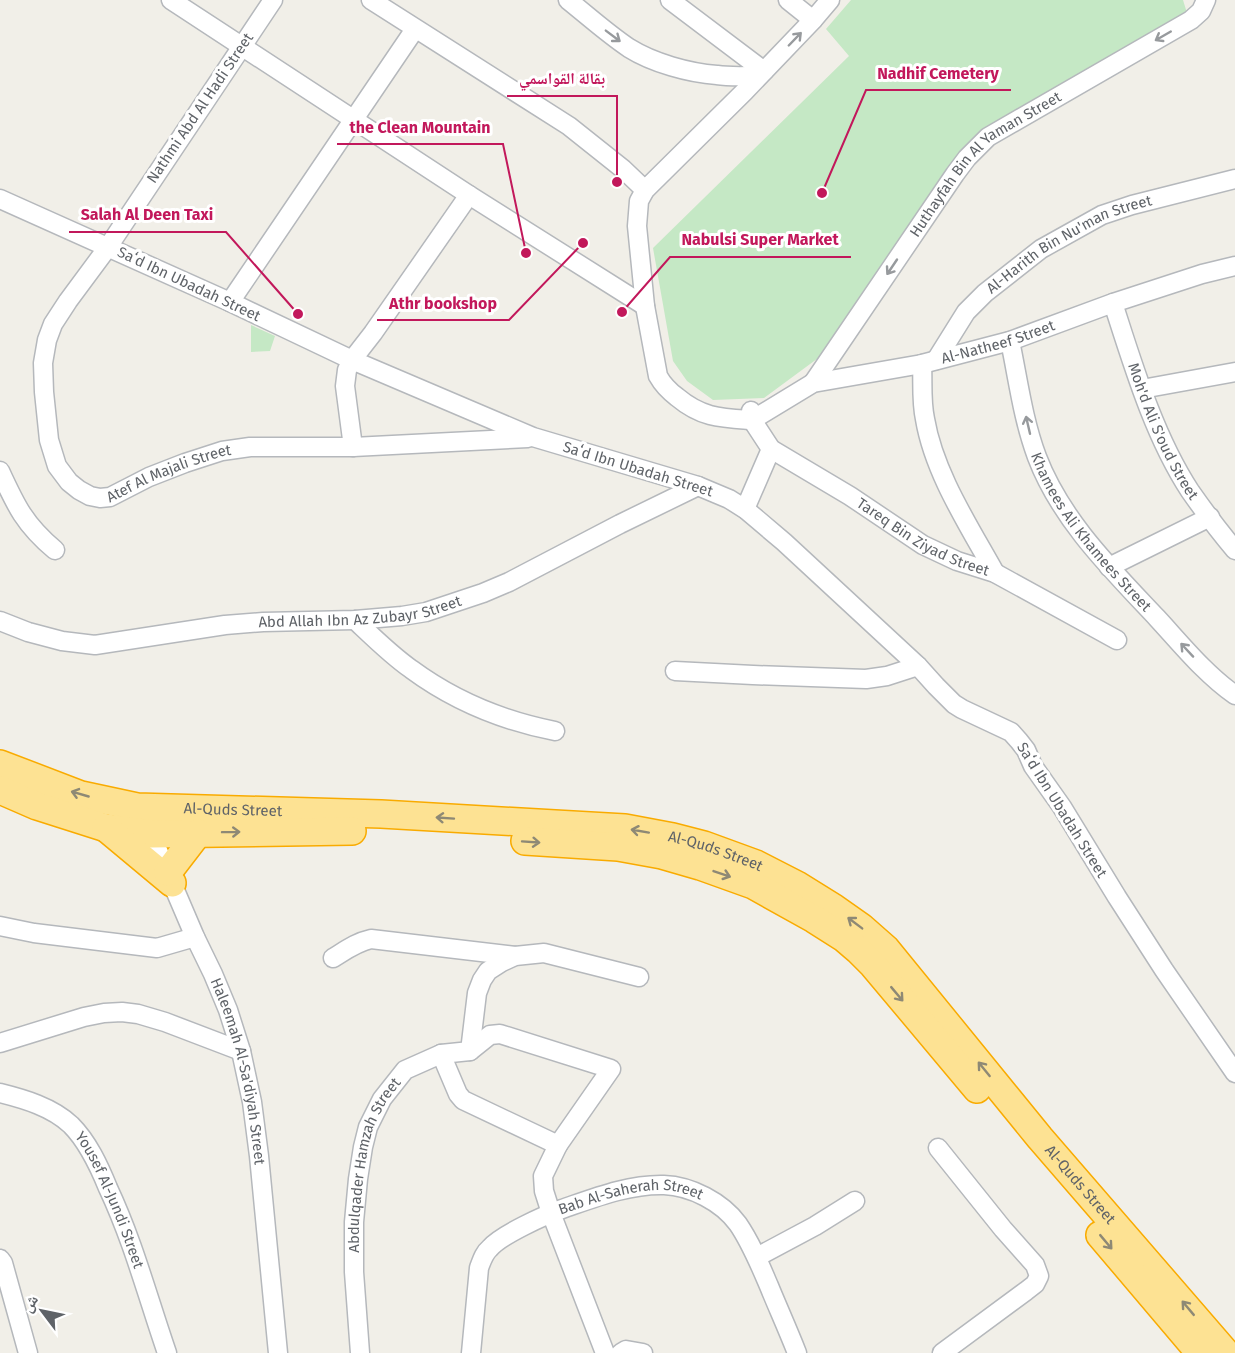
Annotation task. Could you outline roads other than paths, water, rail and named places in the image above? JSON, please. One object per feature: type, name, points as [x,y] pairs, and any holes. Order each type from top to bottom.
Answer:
[{"type":"highway","name":"Al-Quds Street","points":[[0,764],[81,795],[137,807],[381,814],[625,828],[704,845],[756,864],[797,885],[834,908],[886,949],[1040,1138],[1226,1353]]},
{"type":"highway","name":"Al-Quds Street","points":[[0,790],[37,806],[106,828],[152,834],[340,830],[618,847],[662,855],[753,885],[844,938],[873,965],[1200,1353]]},
{"type":"highway","points":[[106,828],[170,878],[198,833]]},
{"type":"street","points":[[171,0],[469,195],[645,306]]},
{"type":"street","name":"Nathmi Abd Al Hadi Street","points":[[108,247],[273,0]]},
{"type":"street","points":[[371,0],[569,126],[623,169],[645,190]]},
{"type":"street","points":[[567,0],[631,49],[648,58],[692,71],[717,75],[761,74]]},
{"type":"street","points":[[670,0],[761,74]]},
{"type":"street","points":[[788,0],[813,20]]},
{"type":"street","points":[[755,415],[721,418],[706,415],[674,396],[662,383],[645,306],[637,211],[645,190],[745,92],[830,0]]},
{"type":"street","name":"Huthayfah Bin Al Yaman Street","points":[[813,383],[955,174],[979,145],[988,137],[1191,20],[1201,11],[1206,0]]},
{"type":"street","points":[[230,302],[415,29]]},
{"type":"street","name":"Al-Harith Bin Nu'man Street","points":[[929,362],[966,312],[985,293],[1041,249],[1102,215],[1132,205],[1235,179]]},
{"type":"street","points":[[353,447],[345,386],[347,370],[469,195]]},
{"type":"street","name":"Saʻd Ibn Ubadah Street","points":[[0,199],[230,302],[352,360],[533,437],[698,486],[729,499],[745,509],[918,666],[954,704],[962,710],[1011,732],[1019,741],[1141,934],[1235,1073]]},
{"type":"street","name":"Atef Al Majali Street","points":[[108,247],[53,324],[47,340],[43,363],[49,440],[57,466],[69,482],[90,496],[110,497],[149,477],[185,463],[222,451],[250,447],[353,447],[533,437]]},
{"type":"street","name":"Al-Natheef Street","points":[[755,415],[813,383],[929,362],[1010,341],[1113,303],[1202,274],[1235,266]]},
{"type":"street","name":"Moh'd Ali S'oud Street","points":[[1113,303],[1142,389],[1167,448],[1190,490],[1235,550]]},
{"type":"street","name":"Khamees Ali Khamees Street","points":[[1010,341],[1029,433],[1058,501],[1109,567],[1204,667],[1232,693]]},
{"type":"street","points":[[929,362],[925,419],[931,444],[942,473],[995,573]]},
{"type":"street","points":[[1142,389],[1235,372]]},
{"type":"street","name":"Tareq Bin Ziyad Street","points":[[755,415],[771,449],[850,496],[931,550],[995,573],[1117,640]]},
{"type":"street","points":[[745,509],[771,449]]},
{"type":"street","points":[[0,471],[19,511],[40,538],[56,550]]},
{"type":"street","name":"Abd Allah Ibn Az Zubayr Street","points":[[0,621],[28,632],[62,641],[95,645],[225,625],[355,620],[426,612],[509,582],[698,486]]},
{"type":"street","points":[[1109,567],[1210,517]]},
{"type":"street","points":[[355,620],[411,669],[467,702],[498,715],[555,731]]},
{"type":"street","points":[[675,670],[866,679],[887,676],[918,666]]},
{"type":"street","name":"Haleemah Al-Sa'diyah Street","points":[[137,807],[152,834],[213,974],[241,1051],[252,1102],[259,1156],[278,1353]]},
{"type":"street","points":[[0,926],[34,933],[157,948],[195,937]]},
{"type":"street","points":[[333,958],[354,945],[371,939],[515,956],[544,953],[639,976]]},
{"type":"street","points":[[470,1051],[477,993],[482,980],[494,966],[515,956]]},
{"type":"street","points":[[0,1043],[84,1017],[122,1012],[165,1022],[241,1051]]},
{"type":"street","points":[[470,1051],[490,1035],[500,1034],[610,1069],[558,1145],[543,1176],[544,1191],[551,1213],[604,1353]]},
{"type":"street","name":"Abdulqader Hamzah Street","points":[[360,1353],[353,1247],[358,1179],[368,1127],[392,1085],[405,1070],[441,1054],[470,1051]]},
{"type":"street","points":[[441,1054],[458,1094],[463,1100],[558,1145]]},
{"type":"street","name":"Yousef Al-Jundi Street","points":[[0,1092],[58,1115],[70,1124],[86,1144],[124,1222],[167,1353]]},
{"type":"street","points":[[938,1148],[1035,1265],[1039,1276],[1035,1284],[942,1353]]},
{"type":"street","name":"Bab Al-Saherah Street","points":[[471,1353],[479,1268],[490,1246],[551,1213],[620,1190],[664,1185],[702,1195],[722,1208],[738,1223],[757,1257],[797,1353]]},
{"type":"street","points":[[757,1257],[815,1226],[855,1201]]},
{"type":"street","points":[[0,1259],[28,1353]]},
{"type":"street","points":[[621,1353],[626,1350],[643,1353]]},
{"type":"place","name":"بقالة القواسمي","points":[[617,182]]},
{"type":"place","name":"Nadhif Cemetery","points":[[822,193]]},
{"type":"place","name":"Athr bookshop","points":[[583,243]]},
{"type":"place","name":"the Clean Mountain","points":[[526,253]]},
{"type":"place","name":"Nabulsi Super Market","points":[[622,312]]},
{"type":"place","name":"Salah Al Deen Taxi","points":[[298,314]]}]
